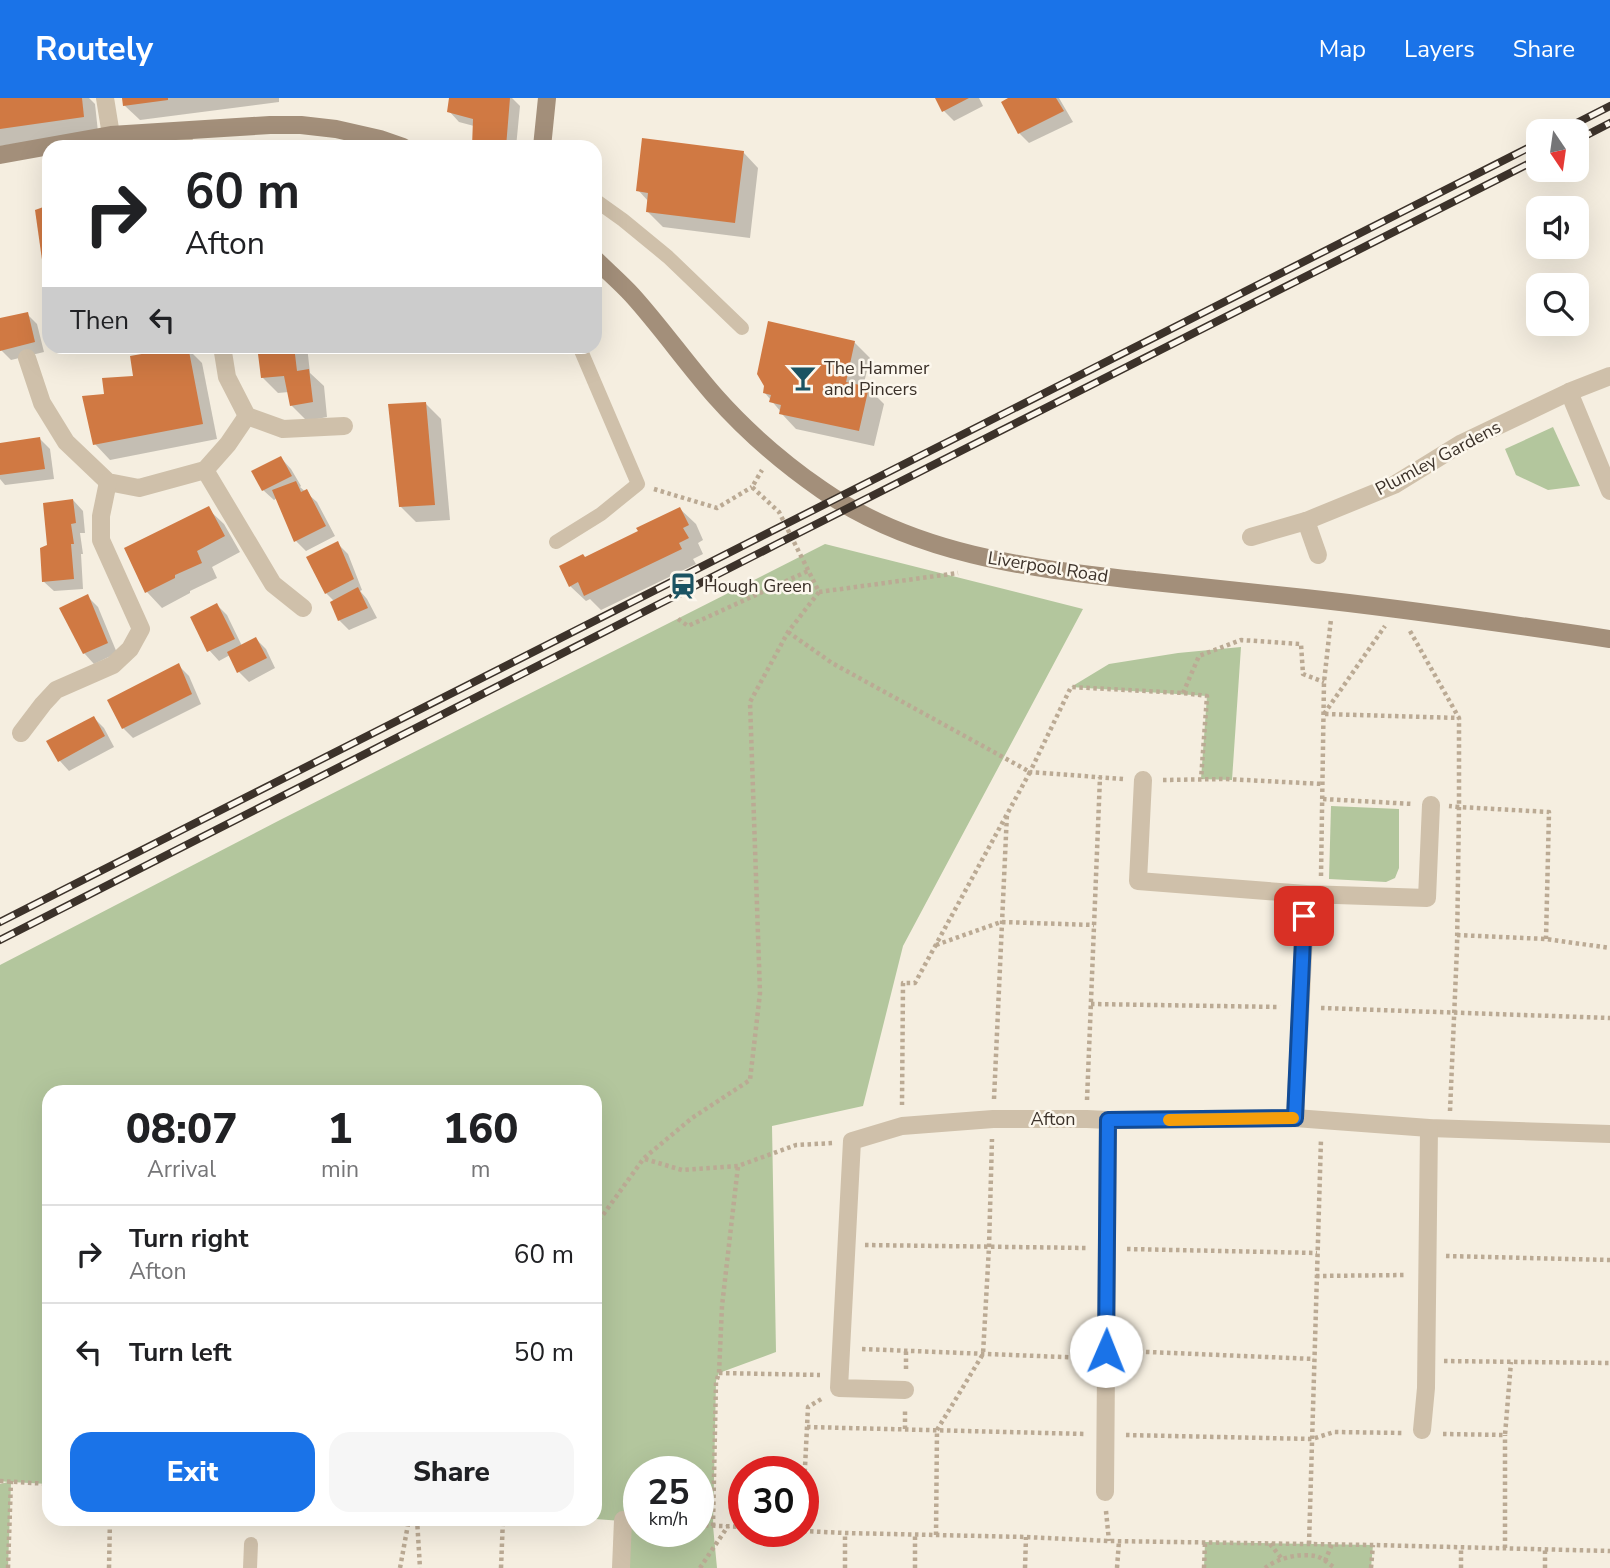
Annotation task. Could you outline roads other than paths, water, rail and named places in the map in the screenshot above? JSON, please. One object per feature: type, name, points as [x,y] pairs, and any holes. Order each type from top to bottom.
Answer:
[{"type":"main road","points":[[543,140],[547,98]]},
{"type":"main road","points":[[83,140],[111,135],[184,139],[270,125],[336,129],[383,140]]},
{"type":"main road","points":[[0,155],[42,147]]},
{"type":"main road","name":"Liverpool Road","points":[[602,266],[633,296],[717,397],[773,451],[822,490],[853,509],[935,545],[995,561],[1066,572],[1333,601],[1610,639]]},
{"type":"street","points":[[105,98],[111,135]]},
{"type":"street","points":[[223,354],[227,377],[247,416],[283,429],[344,426]]},
{"type":"street","points":[[27,358],[42,403],[66,442],[108,482],[139,488],[205,470],[228,444],[247,416]]},
{"type":"street","name":"Plumley Gardens","points":[[1251,537],[1306,521],[1394,485],[1462,443],[1569,392],[1610,376]]},
{"type":"street","points":[[1569,392],[1610,491]]},
{"type":"street","points":[[205,470],[273,584],[303,608]]},
{"type":"street","points":[[21,733],[56,690],[113,666],[130,649],[141,629],[101,540],[101,516],[108,482]]},
{"type":"street","points":[[1306,521],[1318,555]]},
{"type":"street","points":[[1143,780],[1139,881],[1427,898],[1431,805]]},
{"type":"street","points":[[1295,1118],[1300,1007],[1313,893]]},
{"type":"street","name":"Afton","points":[[905,1390],[839,1381],[852,1142],[902,1126],[993,1119],[1295,1118],[1429,1128],[1610,1133]]},
{"type":"street","points":[[1105,1492],[1108,1120]]},
{"type":"street","points":[[1423,1432],[1429,1128]]},
{"type":"street","points":[[621,1568],[622,1520]]},
{"type":"lane","points":[[602,205],[668,257],[742,328]]},
{"type":"lane","points":[[556,542],[601,514],[638,484],[582,354]]},
{"type":"lane","points":[[250,1568],[251,1544]]},
{"type":"railway","points":[[1585,119],[1610,106]]},
{"type":"railway","points":[[1589,134],[1610,123]]},
{"type":"railway","points":[[0,922],[1526,149]]},
{"type":"railway","points":[[0,940],[1526,165]]},
{"type":"place","name":"The Hammer and Pincers","points":[[803,378]]},
{"type":"place","name":"Hough Green","points":[[683,586]]}]
